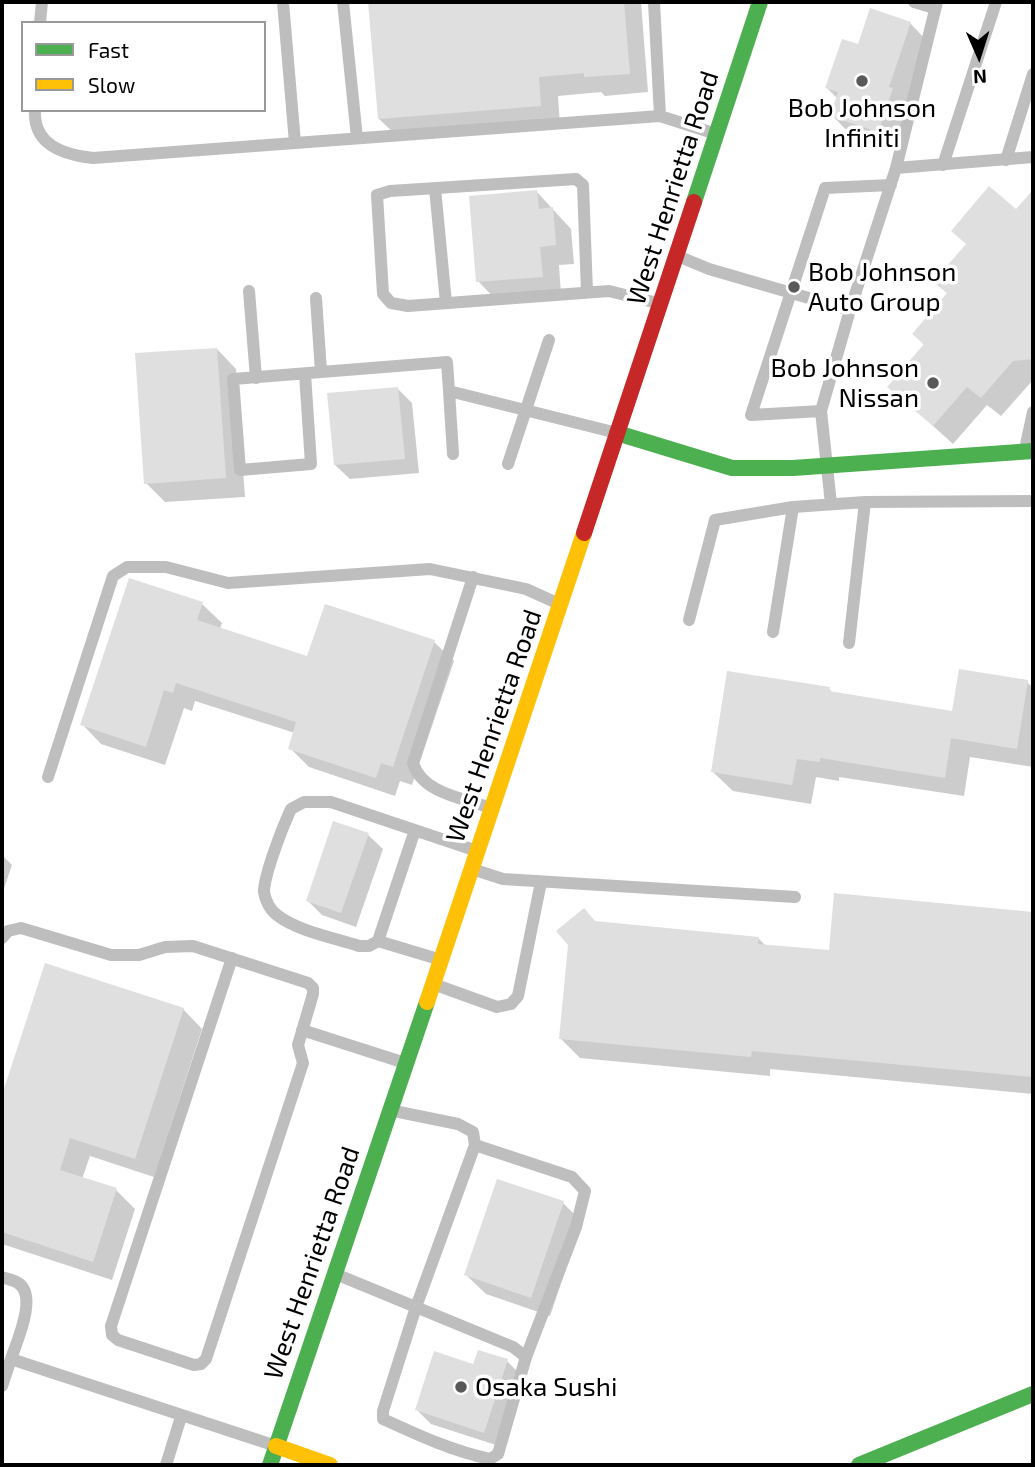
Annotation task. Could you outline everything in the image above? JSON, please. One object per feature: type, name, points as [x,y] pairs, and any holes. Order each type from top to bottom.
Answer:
[{"type":"main road","name":"West Henrietta Road","points":[[270,1465],[472,869],[760,2]]},
{"type":"main road","points":[[617,433],[732,468],[826,466],[1029,451]]},
{"type":"main road","points":[[859,1465],[884,1460],[1033,1394]]},
{"type":"main road","points":[[276,1446],[330,1465]]},
{"type":"lane","points":[[40,21],[41,2]]},
{"type":"lane","points":[[283,2],[295,143]]},
{"type":"lane","points":[[344,2],[357,138]]},
{"type":"lane","points":[[654,2],[660,116]]},
{"type":"lane","points":[[831,505],[821,411],[896,168],[935,5],[914,2]]},
{"type":"lane","points":[[943,164],[996,2]]},
{"type":"lane","points":[[1006,160],[1033,74]]},
{"type":"lane","points":[[35,112],[41,135],[56,150],[93,158],[660,116],[716,134]]},
{"type":"lane","points":[[896,168],[1033,158]]},
{"type":"lane","points":[[587,292],[583,185],[576,179],[390,191],[377,195],[383,294],[391,303],[408,306],[609,291],[660,304]]},
{"type":"lane","points":[[821,411],[751,415],[825,188],[891,185]]},
{"type":"lane","points":[[435,188],[446,303]]},
{"type":"lane","points":[[676,256],[709,269],[850,310]]},
{"type":"lane","points":[[249,290],[256,378]]},
{"type":"lane","points":[[316,298],[321,372]]},
{"type":"lane","points":[[509,464],[549,340]]},
{"type":"lane","points":[[305,374],[311,464],[240,470],[233,379],[447,362],[453,454]]},
{"type":"lane","points":[[449,391],[617,433]]},
{"type":"lane","points":[[1029,451],[1033,412]]},
{"type":"lane","points":[[689,620],[715,520],[793,507],[865,502],[1033,501]]},
{"type":"lane","points":[[849,643],[865,502]]},
{"type":"lane","points":[[773,632],[793,507]]},
{"type":"lane","points":[[48,777],[114,576],[127,567],[166,567],[228,583],[430,569],[526,589],[560,604]]},
{"type":"lane","points":[[473,578],[413,763],[417,775],[430,787],[492,808]]},
{"type":"lane","points":[[415,830],[378,941],[369,946],[359,946],[301,927],[276,915],[265,901],[264,889],[282,830],[291,809],[304,802],[331,802],[415,830],[478,851]]},
{"type":"lane","points":[[472,869],[503,879],[794,897]]},
{"type":"lane","points":[[433,983],[497,1007],[511,1004],[518,996],[541,882]]},
{"type":"lane","points":[[2,938],[8,931],[21,928],[111,955],[139,955],[165,947],[193,946],[232,958],[308,983],[313,988],[298,1045],[303,1063],[206,1359],[201,1364],[194,1365],[118,1340],[112,1335],[111,1326],[232,958]]},
{"type":"lane","points":[[378,941],[441,960]]},
{"type":"lane","points":[[302,1030],[406,1064]]},
{"type":"lane","points":[[390,1111],[458,1124],[473,1132],[475,1145],[416,1307],[383,1411],[383,1419],[480,1461],[498,1454],[526,1357],[576,1227],[584,1191],[572,1177],[475,1145]]},
{"type":"lane","points":[[335,1273],[367,1289],[513,1347],[526,1357]]},
{"type":"lane","points":[[2,1278],[20,1283],[26,1292],[28,1304],[2,1386]]},
{"type":"lane","points":[[11,1359],[276,1446]]},
{"type":"lane","points":[[166,1465],[181,1416]]},
{"type":"building","points":[[368,2],[624,2],[630,74],[584,77],[584,73],[539,77],[541,106],[378,119]]},
{"type":"building","points":[[870,8],[911,22],[889,87],[893,88],[878,132],[830,116],[838,92],[825,88],[842,39],[858,44]]},
{"type":"building","points":[[989,186],[1016,209],[1033,190],[1033,359],[1013,361],[981,398],[967,387],[933,426],[887,387],[924,344],[912,334],[947,293],[933,282],[966,244],[951,231]]},
{"type":"building","points":[[537,190],[539,209],[553,207],[556,245],[540,247],[543,277],[476,282],[469,196]]},
{"type":"building","points":[[217,348],[226,478],[144,484],[135,353]]},
{"type":"building","points":[[398,387],[405,459],[334,465],[327,393]]},
{"type":"building","points":[[129,578],[203,602],[197,620],[307,656],[325,604],[435,640],[393,767],[381,763],[376,778],[288,749],[296,722],[176,683],[173,693],[164,690],[146,747],[80,725]]},
{"type":"building","points":[[959,669],[1028,680],[1017,749],[951,738],[945,778],[820,758],[820,762],[797,759],[792,785],[711,772],[727,671],[830,687],[829,691],[952,711]]},
{"type":"building","points":[[333,821],[369,833],[341,913],[306,901]]},
{"type":"building","points":[[834,893],[1033,912],[1033,1077],[752,1051],[751,1057],[559,1039],[568,945],[556,931],[584,908],[595,921],[759,937],[758,944],[829,950]]},
{"type":"building","points":[[45,963],[184,1008],[135,1159],[70,1138],[60,1170],[117,1188],[93,1262],[2,1232],[2,1095]]},
{"type":"building","points":[[497,1179],[564,1201],[531,1298],[464,1275]]},
{"type":"building","name":"Osaka Sushi","points":[[478,1350],[508,1359],[484,1433],[415,1410],[434,1351],[473,1364]]},
{"type":"traffic: fast","points":[[694,202],[760,2]]},
{"type":"traffic: fast","points":[[617,433],[732,468],[793,468],[1033,451]]},
{"type":"traffic: fast","points":[[270,1465],[427,1002]]},
{"type":"traffic: fast","points":[[859,1465],[1033,1394]]},
{"type":"traffic: slow","points":[[427,1002],[584,533]]},
{"type":"traffic: slow","points":[[276,1446],[330,1465]]},
{"type":"traffic: jam","points":[[584,533],[694,202]]},
{"type":"place","name":"Bob Johnson Infiniti","points":[[862,81]]},
{"type":"place","name":"Bob Johnson Auto Group","points":[[794,287]]},
{"type":"place","name":"Bob Johnson Nissan","points":[[933,383]]},
{"type":"place","name":"Osaka Sushi","points":[[461,1387]]}]
